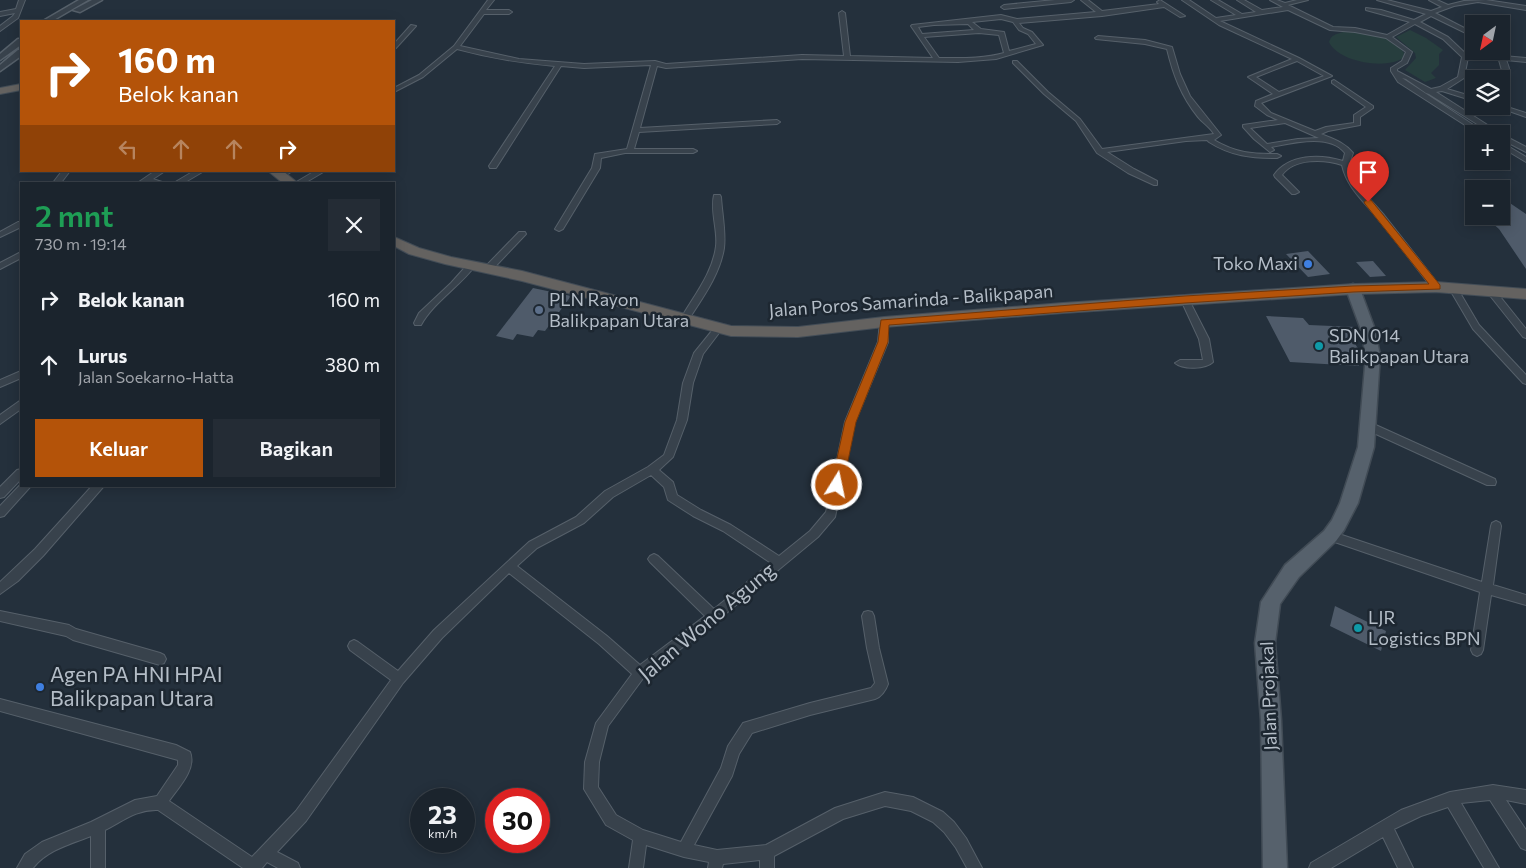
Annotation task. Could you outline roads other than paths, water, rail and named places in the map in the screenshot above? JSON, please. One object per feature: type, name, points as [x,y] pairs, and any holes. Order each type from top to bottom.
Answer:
[{"type":"highway","points":[[0,86],[18,87]]},
{"type":"highway","points":[[0,91],[18,87]]},
{"type":"highway","points":[[281,173],[290,182]]},
{"type":"highway","name":"Jalan Poros Samarinda - Balikpapan","points":[[395,242],[433,257],[488,269],[731,331],[798,332],[884,322],[1353,289],[1436,287],[1526,294]]},
{"type":"main road","name":"Jalan Projakal","points":[[1275,868],[1271,720],[1265,643],[1271,602],[1292,571],[1330,536],[1338,525],[1349,503],[1366,446],[1373,355],[1368,327],[1353,289]]},
{"type":"street","points":[[0,29],[16,17],[22,0]]},
{"type":"street","points":[[49,20],[84,0]]},
{"type":"street","points":[[62,20],[80,8],[98,0]]},
{"type":"street","points":[[395,89],[421,76],[456,46],[482,12],[488,0]]},
{"type":"street","points":[[1004,8],[1071,0]]},
{"type":"street","points":[[1084,0],[1102,14]]},
{"type":"street","points":[[1157,0],[1182,16]]},
{"type":"street","points":[[1185,0],[1214,20],[1329,76],[1258,102],[1257,105],[1269,114],[1347,148],[1349,153],[1345,164],[1352,184],[1381,217],[1436,287]]},
{"type":"street","points":[[1214,0],[1240,16]]},
{"type":"street","points":[[1240,0],[1260,12]]},
{"type":"street","points":[[1273,0],[1332,29],[1346,29],[1388,37],[1409,52],[1405,62],[1394,68],[1399,78],[1470,125]]},
{"type":"street","points":[[1280,0],[1288,6]]},
{"type":"street","points":[[1214,20],[1288,6],[1306,0]]},
{"type":"street","points":[[1380,0],[1430,13],[1465,31]]},
{"type":"street","points":[[1432,0],[1448,7]]},
{"type":"street","points":[[1388,37],[1430,13],[1459,3],[1476,1],[1526,8]]},
{"type":"street","points":[[1056,3],[1059,18]]},
{"type":"street","points":[[938,60],[914,26],[996,17],[1016,22],[1102,14],[1165,5]]},
{"type":"street","points":[[1368,9],[1415,22],[1444,37],[1463,55],[1464,68],[1461,78],[1442,89],[1428,92]]},
{"type":"street","points":[[0,14],[20,10]]},
{"type":"street","points":[[482,12],[509,12]]},
{"type":"street","points":[[842,13],[847,58]]},
{"type":"street","points":[[965,21],[972,24],[979,31]]},
{"type":"street","points":[[456,46],[507,60],[584,66],[654,64],[666,66],[763,59],[938,60],[996,57],[1040,45],[1030,33],[1021,29],[1016,22]]},
{"type":"street","points":[[395,46],[413,26]]},
{"type":"street","points":[[920,36],[979,31],[1002,33],[1007,54]]},
{"type":"street","points":[[1098,38],[1145,42],[1170,48],[1178,82],[1199,115],[1216,129],[1218,135],[1210,138],[1100,152]]},
{"type":"street","points":[[0,58],[20,42]]},
{"type":"street","points":[[0,69],[20,53]]},
{"type":"street","points":[[1279,95],[1251,77],[1297,59]]},
{"type":"street","points":[[1510,59],[1526,60]]},
{"type":"street","points":[[1015,62],[1046,94],[1078,120],[1100,152],[1126,169],[1154,182]]},
{"type":"street","points":[[493,166],[559,64]]},
{"type":"street","points":[[630,151],[654,64]]},
{"type":"street","points":[[1399,78],[1408,78],[1483,125]]},
{"type":"street","points":[[1323,136],[1326,129],[1358,124],[1356,116],[1371,107],[1334,82]]},
{"type":"street","points":[[1442,89],[1465,96]]},
{"type":"street","points":[[1510,110],[1526,115]]},
{"type":"street","points":[[1287,121],[1245,126],[1288,165]]},
{"type":"street","points":[[636,130],[777,122]]},
{"type":"street","points":[[1266,146],[1323,136]]},
{"type":"street","points":[[1210,138],[1211,141],[1228,152],[1251,156],[1277,156]]},
{"type":"street","points":[[1510,141],[1526,150]]},
{"type":"street","points":[[559,229],[596,168],[598,156],[630,151],[693,150]]},
{"type":"street","points":[[1510,150],[1526,160]]},
{"type":"street","points":[[1295,192],[1278,175],[1279,171],[1288,165],[1307,160],[1336,161],[1345,164]]},
{"type":"street","points":[[58,182],[65,172]]},
{"type":"street","points":[[143,182],[160,172]]},
{"type":"street","points":[[180,182],[198,172]]},
{"type":"street","points":[[301,182],[318,172]]},
{"type":"street","points":[[684,320],[709,276],[720,247],[717,197]]},
{"type":"street","points":[[0,235],[20,225]]},
{"type":"street","points":[[488,269],[522,234]]},
{"type":"street","points":[[0,266],[20,256]]},
{"type":"street","points":[[418,324],[422,315],[471,266]]},
{"type":"street","points":[[1452,288],[1476,327],[1526,381]]},
{"type":"street","points":[[1491,291],[1526,335]]},
{"type":"street","points":[[1180,363],[1204,364],[1208,362],[1204,339],[1185,300]]},
{"type":"street","name":"Jalan Wono Agung","points":[[884,322],[883,342],[850,422],[830,514],[814,534],[714,616],[640,673],[602,723],[592,762],[590,789],[611,820],[640,836],[716,862],[767,852],[840,813],[885,799],[913,804],[938,816],[949,827],[961,843],[975,868]]},
{"type":"street","points":[[24,868],[34,857],[50,845],[98,826],[124,811],[142,804],[160,804],[239,856],[252,868],[301,816],[399,679],[438,634],[533,545],[580,520],[609,494],[652,470],[668,457],[682,420],[688,383],[699,353],[718,329]]},
{"type":"street","points":[[0,384],[20,374]]},
{"type":"street","points":[[0,420],[20,405]]},
{"type":"street","points":[[1369,426],[1491,482]]},
{"type":"street","points":[[652,470],[669,485],[672,497],[697,513],[727,528],[779,562]]},
{"type":"street","points":[[0,494],[20,474]]},
{"type":"street","points":[[0,513],[25,487]]},
{"type":"street","points":[[0,589],[40,552],[98,487]]},
{"type":"street","points":[[1476,650],[1496,526]]},
{"type":"street","points":[[1330,536],[1374,549],[1486,590],[1526,600]]},
{"type":"street","points":[[654,559],[714,616]]},
{"type":"street","points":[[509,566],[588,628],[640,673]]},
{"type":"street","points":[[0,616],[69,631],[73,634],[160,659]]},
{"type":"street","points":[[684,850],[727,772],[733,751],[748,728],[810,709],[875,693],[882,684],[873,648],[868,616]]},
{"type":"street","points":[[354,646],[399,679]]},
{"type":"street","points":[[0,705],[176,752],[184,757],[184,767],[160,804]]},
{"type":"street","points":[[1493,792],[1526,843]]},
{"type":"street","points":[[1316,868],[1341,855],[1405,815],[1450,799],[1493,792],[1526,797]]},
{"type":"street","points":[[1450,799],[1492,868]]},
{"type":"street","points":[[98,826],[98,868]]},
{"type":"street","points":[[1385,827],[1406,868]]},
{"type":"street","points":[[636,868],[640,836]]},
{"type":"street","points":[[767,852],[767,868]]},
{"type":"street","points":[[266,854],[293,868]]},
{"type":"place","name":"Toko Maxi","points":[[1308,264]]},
{"type":"place","name":"PLN Rayon Balikpapan Utara","points":[[539,310]]},
{"type":"place","name":"SDN 014 Balikpapan Utara","points":[[1319,346]]},
{"type":"place","name":"LJR Logistics BPN","points":[[1358,628]]},
{"type":"place","name":"Agen PA HNI HPAI Balikpapan Utara","points":[[40,687]]}]
